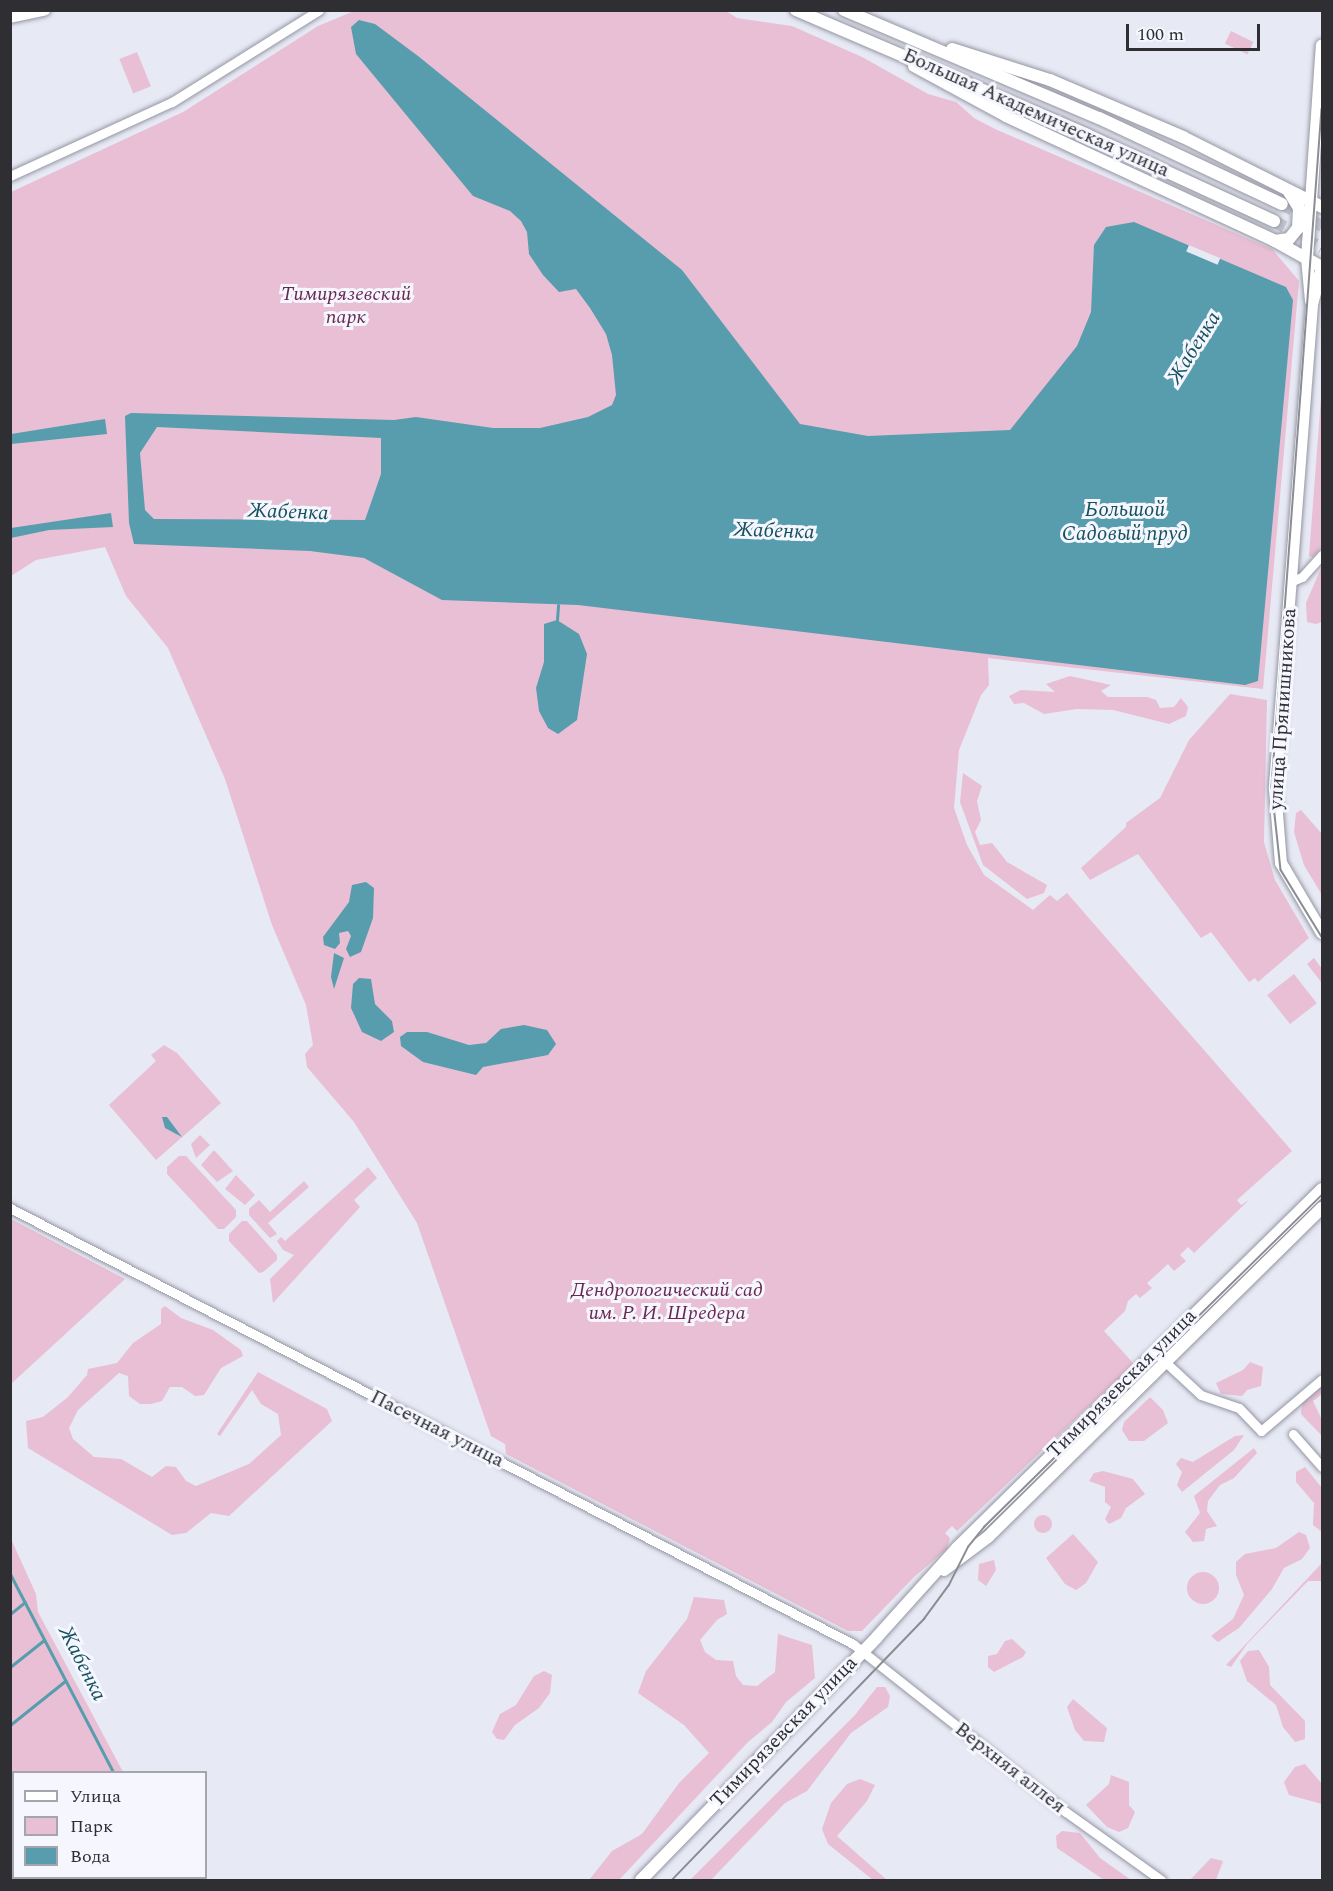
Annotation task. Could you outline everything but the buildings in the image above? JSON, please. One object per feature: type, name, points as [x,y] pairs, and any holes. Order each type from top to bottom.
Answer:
[{"type":"main road","points":[[10,17],[44,10]]},
{"type":"main road","name":"Большая Академическая улица","points":[[796,10],[883,45],[1274,221]]},
{"type":"main road","name":"Большая Академическая улица","points":[[844,10],[1099,118],[1282,204]]},
{"type":"main road","points":[[882,28],[1050,80],[1183,137],[1323,207]]},
{"type":"main road","points":[[883,45],[942,84],[995,111],[1275,241],[1323,267]]},
{"type":"main road","name":"улица Прянишникова","points":[[1323,46],[1309,201],[1307,258],[1312,305],[1275,812],[1283,867],[1323,933]]},
{"type":"main road","points":[[1275,241],[1289,239],[1298,228],[1298,203],[1286,189]]},
{"type":"main road","name":"улица Прянишникова","points":[[1312,305],[1323,267]]},
{"type":"main road","name":"Тимирязевская улица","points":[[640,1881],[863,1651],[957,1548],[1323,1189]]},
{"type":"main road","name":"Тимирязевская улица","points":[[927,1583],[988,1537],[1323,1208]]},
{"type":"street","points":[[10,176],[172,102],[319,10]]},
{"type":"street","name":"улица Прянишникова","points":[[1292,581],[1302,577],[1323,555]]},
{"type":"street","name":"Пасечная улица","points":[[10,1208],[863,1651]]},
{"type":"street","points":[[1155,1352],[1201,1395],[1239,1408],[1261,1431],[1323,1379]]},
{"type":"street","points":[[1293,1434],[1323,1467]]},
{"type":"street","name":"Верхняя аллея","points":[[863,1651],[1066,1812],[1161,1881]]},
{"type":"green space","points":[[354,11],[726,11],[737,18],[792,26],[862,57],[928,94],[956,102],[974,118],[995,129],[1272,249],[1299,281],[1263,689],[988,658],[989,685],[981,695],[959,750],[954,808],[967,845],[984,875],[1033,910],[1050,895],[1057,901],[1067,893],[1292,1151],[1237,1200],[1241,1205],[1249,1200],[1194,1253],[1188,1247],[1180,1255],[1186,1261],[1174,1271],[1168,1264],[1147,1283],[1152,1288],[1140,1298],[1136,1294],[1128,1301],[1125,1311],[1104,1331],[1134,1364],[957,1531],[952,1526],[945,1533],[950,1538],[947,1549],[915,1576],[862,1631],[848,1631],[506,1454],[505,1444],[491,1436],[417,1223],[354,1122],[307,1067],[305,1054],[313,1045],[306,1005],[272,925],[225,779],[168,648],[126,596],[105,547],[36,560],[11,576],[11,192],[183,112],[318,26]]},
{"type":"green space","points":[[1231,31],[1253,42],[1247,55],[1225,44]]},
{"type":"green space","points":[[137,52],[151,86],[133,93],[119,59]]},
{"type":"green space","points":[[1322,385],[1322,548],[1313,557],[1309,556]]},
{"type":"green space","points":[[1322,566],[1322,622],[1316,624],[1307,622],[1306,603]]},
{"type":"green space","points":[[1070,676],[1111,685],[1101,691],[1108,697],[1147,697],[1156,700],[1160,708],[1174,707],[1181,698],[1188,707],[1186,716],[1169,724],[1113,710],[1077,709],[1044,714],[1024,703],[1014,704],[1009,696],[1021,690],[1055,692],[1046,684]]},
{"type":"green space","points":[[1230,694],[1267,700],[1264,842],[1275,880],[1309,938],[1258,982],[1255,978],[1249,982],[1211,932],[1201,938],[1138,854],[1090,880],[1081,868],[1126,827],[1126,823],[1160,798],[1189,740]]},
{"type":"green space","points":[[963,773],[982,786],[977,801],[981,820],[975,832],[980,845],[992,843],[1007,862],[1047,885],[1044,893],[1027,899],[983,865],[960,802]]},
{"type":"green space","points":[[1301,810],[1322,834],[1322,895],[1304,865],[1294,832],[1296,813]]},
{"type":"green space","points":[[1314,958],[1322,969],[1322,983],[1307,964]]},
{"type":"green space","points":[[1294,974],[1317,1003],[1290,1024],[1267,995]]},
{"type":"green space","points":[[164,1045],[177,1053],[221,1103],[156,1160],[109,1105],[156,1061],[151,1055]]},
{"type":"green space","points":[[200,1135],[210,1145],[196,1158],[191,1144]]},
{"type":"green space","points":[[214,1150],[233,1171],[217,1182],[201,1165]]},
{"type":"green space","points":[[179,1156],[186,1156],[236,1210],[236,1217],[224,1229],[218,1229],[167,1174],[167,1167]]},
{"type":"green space","points":[[368,1167],[377,1178],[354,1200],[360,1207],[273,1303],[270,1279],[294,1255],[283,1250],[277,1241],[281,1237],[285,1241]]},
{"type":"green space","points":[[236,1175],[255,1195],[245,1205],[225,1189]]},
{"type":"green space","points":[[304,1181],[309,1187],[268,1223],[277,1234],[270,1238],[249,1215],[249,1209],[259,1200],[270,1212]]},
{"type":"green space","points":[[11,1219],[125,1279],[11,1384]]},
{"type":"green space","points":[[242,1221],[247,1221],[277,1255],[277,1260],[263,1272],[259,1273],[229,1241],[229,1234]]},
{"type":"green space","points":[[165,1306],[181,1318],[213,1330],[241,1350],[243,1356],[221,1368],[204,1395],[195,1396],[182,1387],[170,1387],[162,1401],[151,1404],[140,1404],[129,1396],[128,1376],[119,1373],[78,1410],[69,1428],[73,1439],[94,1457],[121,1459],[152,1477],[166,1466],[176,1467],[186,1481],[196,1486],[249,1464],[281,1435],[278,1414],[261,1404],[252,1390],[220,1436],[217,1434],[258,1372],[327,1409],[332,1421],[229,1516],[211,1513],[186,1533],[172,1535],[28,1448],[26,1421],[43,1417],[68,1397],[87,1375],[88,1369],[117,1363],[133,1343],[161,1324],[161,1309]]},
{"type":"green space","points":[[1250,1362],[1263,1367],[1261,1386],[1247,1390],[1242,1396],[1221,1394],[1216,1383],[1243,1370]]},
{"type":"green space","points":[[1322,1385],[1322,1394],[1313,1401],[1322,1420],[1322,1436],[1301,1414],[1302,1403]]},
{"type":"green space","points":[[1150,1397],[1163,1410],[1168,1423],[1144,1441],[1129,1441],[1122,1430],[1124,1422]]},
{"type":"green space","points":[[1244,1435],[1234,1450],[1182,1492],[1177,1485],[1182,1472],[1176,1464],[1181,1458],[1193,1462],[1235,1436]]},
{"type":"green space","points":[[1254,1448],[1257,1453],[1234,1478],[1220,1485],[1208,1501],[1207,1511],[1217,1526],[1206,1529],[1204,1541],[1193,1542],[1185,1532],[1200,1513],[1194,1496]]},
{"type":"green space","points":[[1305,1467],[1322,1488],[1322,1532],[1313,1525],[1314,1503],[1296,1482],[1296,1472]]},
{"type":"green space","points":[[1103,1471],[1133,1479],[1145,1494],[1126,1508],[1121,1518],[1109,1524],[1105,1519],[1111,1507],[1105,1502],[1105,1487],[1089,1481],[1094,1473]]},
{"type":"green space","points":[[1043,1515],[1049,1518],[1052,1524],[1049,1530],[1043,1533],[1037,1530],[1034,1524],[1037,1518]]},
{"type":"green space","points":[[1299,1532],[1306,1535],[1310,1548],[1302,1559],[1284,1568],[1272,1589],[1239,1628],[1218,1642],[1211,1636],[1233,1619],[1244,1595],[1236,1575],[1236,1562],[1245,1554],[1276,1548]]},
{"type":"green space","points":[[1073,1534],[1098,1562],[1086,1583],[1076,1590],[1065,1584],[1046,1558]]},
{"type":"green space","points":[[11,1539],[36,1594],[38,1612],[122,1771],[12,1771],[12,1879],[180,1880],[11,1880]]},
{"type":"green space","points":[[994,1560],[996,1570],[986,1586],[978,1580],[979,1564]]},
{"type":"green space","points":[[1322,1563],[1322,1581],[1308,1581],[1247,1644],[1231,1667],[1226,1665]]},
{"type":"green space","points":[[1203,1572],[1214,1577],[1219,1588],[1214,1599],[1203,1604],[1192,1599],[1187,1588],[1192,1577]]},
{"type":"green space","points":[[694,1597],[724,1600],[727,1614],[717,1620],[700,1640],[705,1652],[716,1660],[733,1661],[736,1676],[743,1685],[757,1686],[775,1672],[778,1634],[812,1645],[815,1678],[786,1702],[772,1722],[748,1742],[619,1880],[589,1880],[612,1851],[642,1834],[679,1783],[709,1753],[684,1725],[638,1693],[646,1671],[687,1619]]},
{"type":"green space","points":[[1012,1639],[1026,1652],[1023,1657],[994,1672],[988,1667],[988,1656],[997,1654],[1005,1641]]},
{"type":"green space","points":[[1259,1650],[1269,1667],[1270,1685],[1305,1721],[1305,1739],[1295,1742],[1283,1727],[1276,1705],[1247,1681],[1240,1661],[1248,1651]]},
{"type":"green space","points":[[544,1671],[552,1675],[550,1693],[539,1708],[515,1725],[504,1740],[497,1739],[492,1732],[500,1714],[516,1705],[534,1676]]},
{"type":"green space","points":[[877,1687],[885,1687],[890,1696],[888,1707],[851,1733],[807,1791],[785,1803],[711,1880],[690,1880],[855,1715]]},
{"type":"green space","points":[[1073,1699],[1107,1728],[1104,1742],[1084,1741],[1075,1730],[1067,1707]]},
{"type":"green space","points":[[1305,1764],[1322,1784],[1322,1804],[1289,1795],[1284,1782],[1295,1767]]},
{"type":"green space","points":[[1111,1775],[1129,1782],[1129,1805],[1135,1812],[1128,1828],[1119,1832],[1107,1827],[1086,1805],[1109,1784]]},
{"type":"green space","points":[[860,1779],[875,1785],[867,1801],[837,1836],[887,1880],[873,1880],[828,1844],[822,1829],[831,1803],[847,1784]]},
{"type":"green space","points":[[1062,1831],[1080,1833],[1100,1858],[1131,1880],[1104,1880],[1057,1848],[1056,1836]]},
{"type":"green space","points":[[1211,1858],[1223,1861],[1216,1880],[1190,1880]]},
{"type":"water","name":"Большой Садовый пруд","points":[[359,20],[375,24],[418,56],[682,270],[800,424],[868,436],[1010,430],[1077,346],[1091,312],[1094,245],[1106,227],[1134,222],[1286,287],[1293,300],[1258,681],[1245,685],[578,605],[442,600],[364,558],[310,551],[134,544],[129,523],[125,416],[131,413],[394,420],[416,417],[493,428],[540,428],[588,417],[612,405],[616,395],[612,355],[606,334],[590,308],[576,289],[559,292],[543,275],[529,254],[527,232],[521,221],[510,211],[473,196],[356,54],[351,27]],"holes":[[[157,427],[381,438],[381,474],[365,520],[154,519],[145,510],[140,453]]]},
{"type":"water","points":[[105,419],[107,434],[11,444],[11,434]]},
{"type":"water","points":[[111,513],[113,527],[49,530],[11,538],[11,528]]},
{"type":"water","points":[[557,620],[579,634],[587,654],[577,720],[558,734],[548,728],[539,711],[536,688],[544,662],[544,624]]},
{"type":"water","points":[[366,882],[374,888],[373,918],[361,952],[350,957],[346,949],[351,936],[348,931],[339,933],[340,943],[335,949],[324,945],[323,937],[349,902],[352,885]]},
{"type":"water","points":[[334,953],[344,958],[334,989],[331,977]]},
{"type":"water","points":[[359,978],[371,979],[375,1004],[392,1021],[394,1032],[381,1041],[362,1032],[351,1008],[353,984]]},
{"type":"water","points":[[524,1025],[547,1030],[556,1044],[548,1055],[483,1067],[476,1075],[423,1062],[401,1046],[400,1037],[407,1032],[427,1032],[469,1045],[486,1043],[501,1029]]},
{"type":"water","points":[[162,1117],[167,1117],[182,1137],[165,1128]]},
{"type":"pier","points":[[1189,245],[1220,258],[1218,265],[1186,251]]},
{"type":"waterway","points":[[557,620],[558,605]]},
{"type":"waterway","name":"Жабенка","points":[[10,1574],[112,1771]]},
{"type":"waterway","points":[[10,1614],[25,1602]]},
{"type":"waterway","points":[[10,1667],[44,1640]]},
{"type":"waterway","points":[[10,1725],[65,1681]]},
{"type":"tunnel","points":[[1282,204],[1322,226]]},
{"type":"tunnel","points":[[1274,221],[1322,248]]},
{"type":"tram line","points":[[1322,109],[1272,787],[1281,870],[1322,937]]},
{"type":"tram line","points":[[672,1880],[924,1619],[949,1585],[968,1547],[984,1527],[1322,1195]]},
{"type":"park label","name":"Тимирязевский парк","points":[[346,306]]},
{"type":"park label","name":"Дендрологический сад им. Р. И. Шредера","points":[[667,1302]]}]
